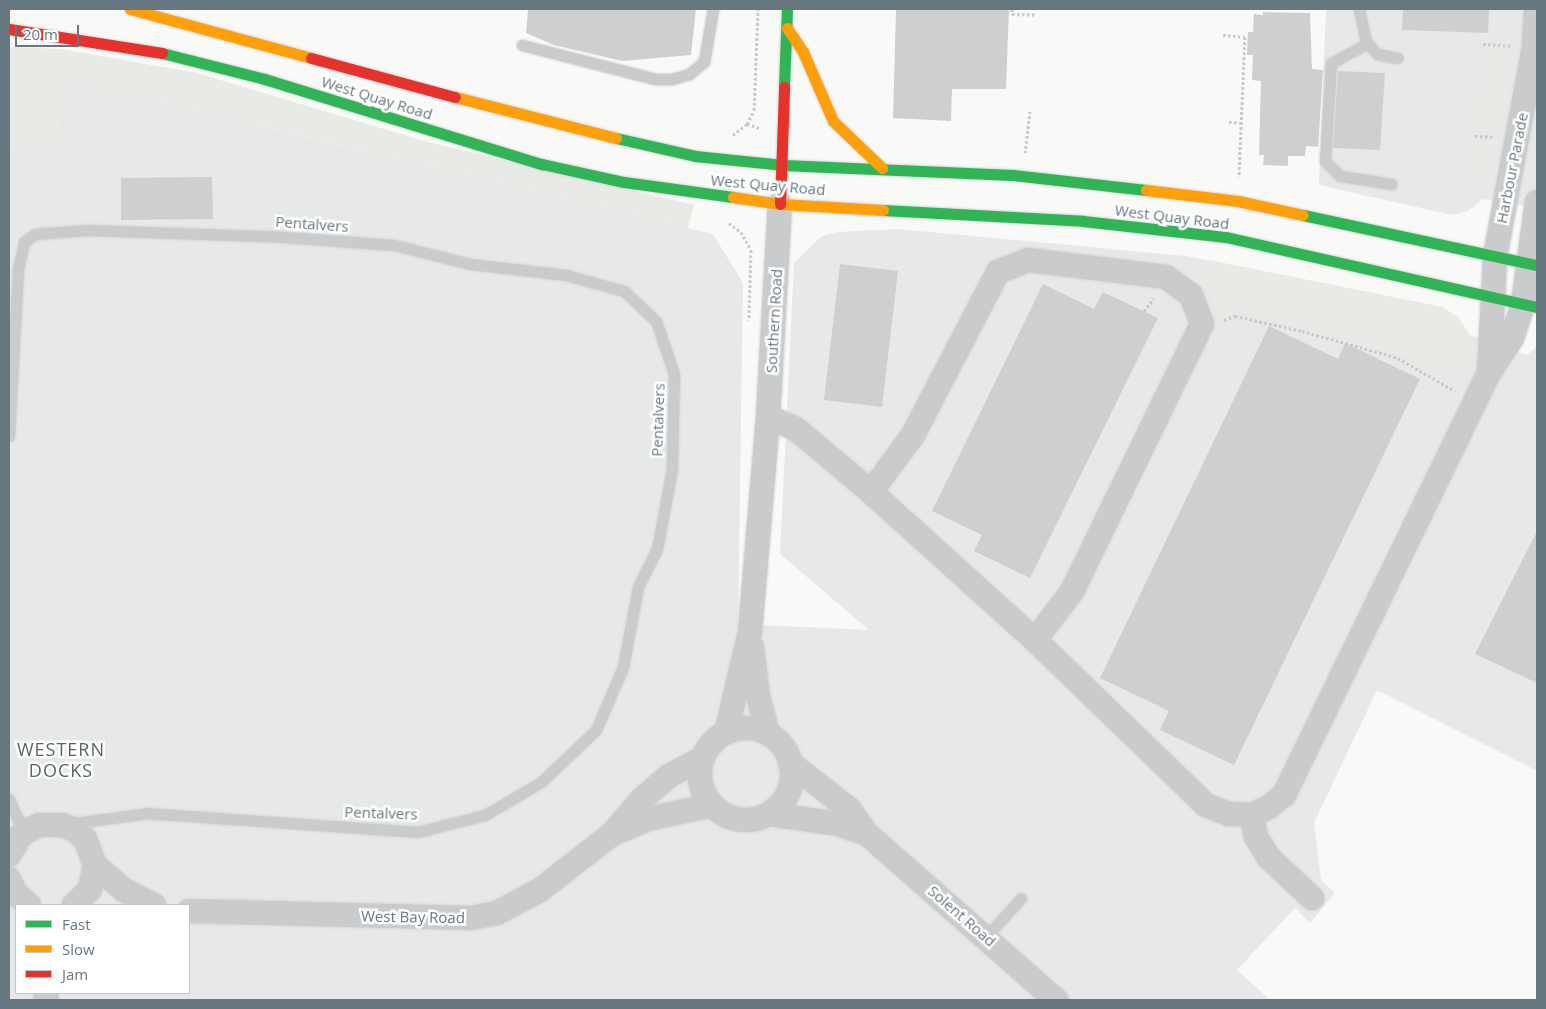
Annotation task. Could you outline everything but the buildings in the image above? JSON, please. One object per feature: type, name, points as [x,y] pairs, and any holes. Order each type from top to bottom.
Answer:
[{"type":"main road","name":"West Quay Road","points":[[130,9],[579,130],[695,156],[783,165],[1013,175],[1238,201],[1534,264]]},
{"type":"main road","name":"Southern Road","points":[[780,204],[783,165],[787,9]]},
{"type":"main road","points":[[787,28],[803,52],[833,121],[844,135],[882,168]]},
{"type":"main road","name":"West Quay Road","points":[[9,29],[156,51],[265,79],[542,164],[624,182],[780,204],[1083,221],[1226,237],[1530,305]]},
{"type":"street","name":"Harbour Parade","points":[[1489,373],[1495,257],[1534,47],[1536,9]]},
{"type":"street","name":"Harbour Parade","points":[[1489,373],[1512,338],[1530,305],[1537,202]]},
{"type":"street","name":"Southern Road","points":[[726,733],[750,632],[768,417],[780,204]]},
{"type":"street","points":[[871,492],[913,435],[998,272],[1028,260],[1166,277],[1191,295],[1202,324],[1073,590],[1035,640]]},
{"type":"street","points":[[768,417],[796,429],[871,492],[1035,640],[1206,805],[1228,814],[1252,815],[1269,807],[1284,795],[1489,373]]},
{"type":"street","name":"Southern Road","points":[[750,632],[758,696],[768,734]]},
{"type":"street","points":[[747,729],[768,734],[778,742],[790,763],[788,792],[769,814],[739,820],[724,814],[712,805],[701,782],[703,758],[712,744],[726,733],[747,729]]},
{"type":"street","name":"West Bay Road","points":[[190,911],[471,918],[517,905],[611,835],[641,800],[669,776],[703,758]]},
{"type":"street","name":"Solent Road","points":[[790,763],[849,808],[867,834],[1056,1000]]},
{"type":"street","name":"West Bay Road","points":[[611,835],[648,819],[712,805]]},
{"type":"street","name":"Solent Road","points":[[769,814],[838,824],[867,834]]},
{"type":"street","points":[[1252,815],[1256,837],[1269,858],[1312,898]]},
{"type":"street","points":[[9,855],[14,843],[28,829],[44,824],[62,824],[85,839],[95,865],[124,890],[152,904]]},
{"type":"street","points":[[75,904],[90,888],[95,865]]},
{"type":"street","points":[[9,879],[16,894],[28,904]]},
{"type":"lane","points":[[522,45],[655,79],[672,79],[689,74],[704,62],[713,9]]},
{"type":"lane","points":[[1359,9],[1368,43],[1377,54],[1398,58]]},
{"type":"lane","points":[[1368,43],[1331,63],[1325,161],[1340,176],[1391,184]]},
{"type":"lane","name":"Pentalvers","points":[[9,436],[18,269],[24,242],[35,234],[87,230],[385,244],[470,264],[566,275],[624,291],[656,321],[674,374],[672,468],[657,549],[638,587],[623,667],[596,730],[541,782],[485,815],[418,832],[149,812],[62,824]]},
{"type":"lane","points":[[9,799],[17,818],[28,829]]},
{"type":"lane","points":[[986,937],[1021,898]]},
{"type":"path","points":[[733,135],[747,124],[754,110],[758,9]]},
{"type":"path","points":[[1012,9],[1012,14],[1037,15]]},
{"type":"path","points":[[1223,35],[1245,36],[1240,185]]},
{"type":"path","points":[[1483,44],[1534,47]]},
{"type":"path","points":[[1023,162],[1030,111]]},
{"type":"path","points":[[1228,122],[1241,123]]},
{"type":"path","points":[[747,124],[752,127]]},
{"type":"path","points":[[1202,324],[1235,316],[1302,330],[1398,358],[1475,403]]},
{"type":"shaded area","points":[[1326,9],[1537,9],[1537,208],[1483,199],[1468,211],[1452,215],[1319,185]]},
{"type":"shaded area","points":[[9,47],[61,49],[197,73],[424,141],[694,205],[688,228],[61,79],[56,146],[9,152]]},
{"type":"shaded area","points":[[1482,49],[1514,50],[1499,134],[1476,133]]},
{"type":"shaded area","points":[[61,79],[713,234],[743,283],[738,624],[869,630],[780,554],[794,263],[822,236],[838,232],[897,229],[1186,256],[1442,307],[1458,317],[1470,335],[1527,355],[1537,346],[1537,771],[1377,690],[1314,823],[1321,880],[1335,893],[1310,923],[1295,908],[1237,970],[1270,1000],[9,1000],[9,152],[56,146]]},
{"type":"shaded area","points":[[1475,140],[1498,141],[1492,178],[1472,175]]},
{"type":"shaded area","points":[[1209,260],[1442,307],[1458,317],[1470,335],[1469,354],[1461,380],[1398,354],[1304,327],[1235,311],[1220,315],[1205,285]]},
{"type":"traffic: fast","points":[[784,87],[787,9]]},
{"type":"traffic: fast","points":[[162,53],[265,79],[542,164],[624,182],[733,197]]},
{"type":"traffic: fast","points":[[616,138],[695,156],[783,165],[1013,175],[1146,190]]},
{"type":"traffic: fast","points":[[883,210],[1083,221],[1226,237],[1537,307]]},
{"type":"traffic: fast","points":[[1303,215],[1537,265]]},
{"type":"traffic: slow","points":[[130,9],[311,58]]},
{"type":"traffic: slow","points":[[787,28],[803,52],[833,121],[882,168]]},
{"type":"traffic: slow","points":[[455,97],[616,138]]},
{"type":"traffic: slow","points":[[1146,190],[1238,201],[1303,215]]},
{"type":"traffic: slow","points":[[733,197],[780,204],[883,210]]},
{"type":"traffic: jam","points":[[9,29],[162,53]]},
{"type":"traffic: jam","points":[[311,58],[455,97]]},
{"type":"traffic: jam","points":[[780,204],[784,87]]},
{"type":"district","name":"WESTERN DOCKS","points":[[61,760]]}]
